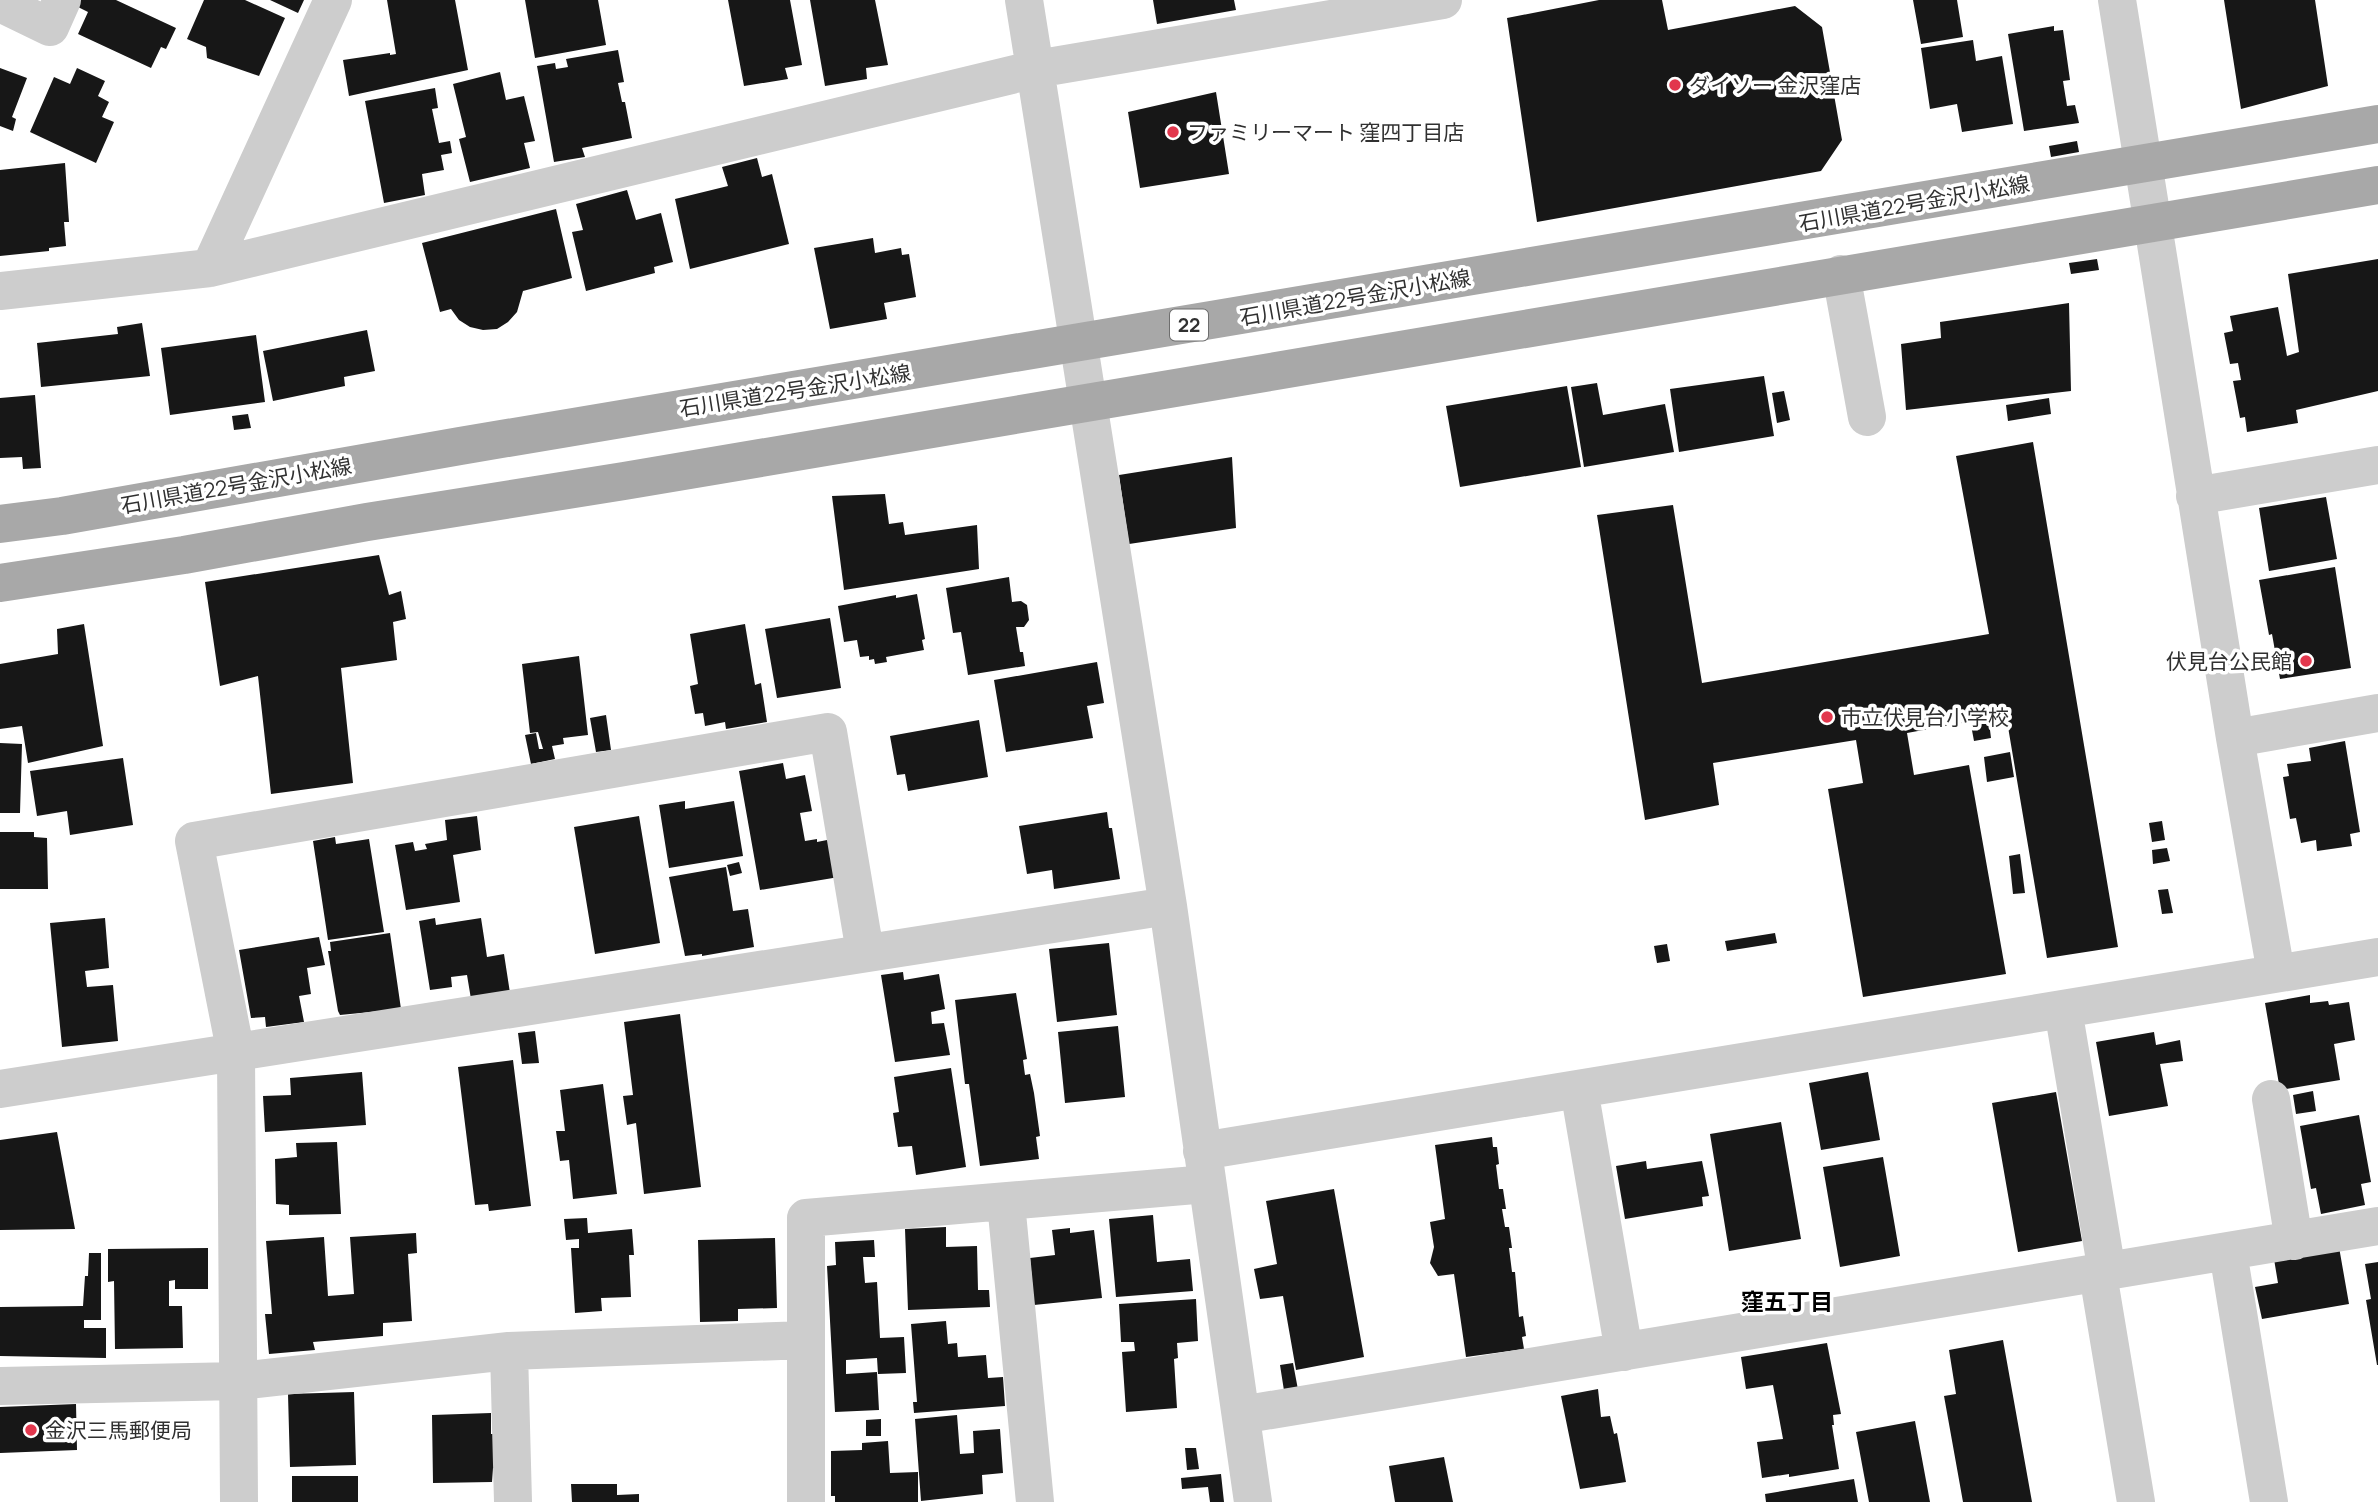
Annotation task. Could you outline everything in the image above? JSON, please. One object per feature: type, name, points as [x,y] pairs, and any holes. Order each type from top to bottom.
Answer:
[{"type":"main road","name":"石川県道22号金沢小松線","points":[[0,524],[62,516],[460,446],[2378,124]]},
{"type":"main road","points":[[0,583],[184,555],[2378,185]]},
{"type":"street","points":[[0,3],[50,27],[62,0]]},
{"type":"street","points":[[210,268],[333,0]]},
{"type":"street","points":[[1024,0],[1168,906],[1253,1502]]},
{"type":"street","points":[[0,291],[210,268],[1036,69],[1443,0]]},
{"type":"street","points":[[2117,0],[2195,496],[2277,973]]},
{"type":"street","points":[[1841,274],[1867,417]]},
{"type":"street","points":[[2195,496],[2378,464]]},
{"type":"street","points":[[2235,738],[2378,713]]},
{"type":"street","points":[[239,1502],[236,1054],[194,841],[828,732],[865,952]]},
{"type":"street","points":[[0,1089],[1168,906]]},
{"type":"street","points":[[806,1502],[806,1218],[1006,1203],[1204,1168],[1579,1089],[2378,957]]},
{"type":"street","points":[[2063,1009],[2136,1502]]},
{"type":"street","points":[[1579,1089],[1624,1352]]},
{"type":"street","points":[[2271,1099],[2294,1241]]},
{"type":"street","points":[[1006,1203],[1035,1502]]},
{"type":"street","points":[[1241,1415],[2378,1226]]},
{"type":"street","points":[[2228,1252],[2269,1502]]},
{"type":"street","points":[[0,1386],[239,1381],[509,1352],[806,1340]]},
{"type":"street","points":[[509,1352],[513,1502]]},
{"type":"building","points":[[73,0],[116,0],[176,28],[166,49],[161,47],[151,68],[78,34],[88,12],[72,4]]},
{"type":"building","points":[[204,0],[245,0],[285,18],[259,76],[207,58],[206,47],[187,39]]},
{"type":"building","points":[[270,0],[304,0],[298,13]]},
{"type":"building","points":[[387,0],[455,0],[468,70],[349,96],[343,60],[396,54]]},
{"type":"building","points":[[525,0],[598,0],[606,45],[535,58]]},
{"type":"building","points":[[728,0],[790,0],[802,65],[785,68],[788,79],[744,86]]},
{"type":"building","points":[[810,0],[875,0],[888,65],[866,68],[867,79],[825,86]]},
{"type":"building","points":[[1153,0],[1234,0],[1236,10],[1157,24]]},
{"type":"building","name":"ダイソー 金沢窪店","points":[[1599,0],[1662,0],[1668,30],[1795,6],[1822,27],[1842,140],[1821,171],[1537,222],[1507,18]]},
{"type":"building","points":[[1913,0],[1957,0],[1963,37],[1921,44]]},
{"type":"building","points":[[2224,0],[2315,0],[2328,86],[2241,109]]},
{"type":"building","points":[[2054,26],[2054,31],[2063,30],[2070,80],[2063,81],[2067,106],[2075,105],[2079,123],[2024,131],[2008,34]]},
{"type":"building","points":[[1973,40],[1976,61],[2002,56],[2013,124],[1962,132],[1957,104],[1930,109],[1921,48]]},
{"type":"building","points":[[618,50],[624,82],[618,83],[632,138],[582,148],[585,157],[554,162],[537,66],[555,63],[556,69],[568,67],[566,59]]},
{"type":"building","points":[[0,68],[27,78],[12,117],[16,119],[13,131],[0,126]]},
{"type":"building","points":[[77,68],[105,81],[98,96],[109,102],[102,117],[114,122],[96,163],[30,132],[54,77],[70,84]]},
{"type":"building","points":[[500,72],[506,100],[524,96],[535,141],[524,143],[530,168],[470,182],[459,139],[466,137],[453,84]]},
{"type":"building","points":[[435,88],[438,108],[432,109],[439,143],[450,141],[452,153],[441,155],[444,170],[422,174],[425,195],[384,203],[365,101]]},
{"type":"building","points":[[1216,92],[1229,174],[1140,188],[1128,112]]},
{"type":"building","points":[[2077,141],[2079,152],[2051,157],[2049,146]]},
{"type":"building","points":[[757,158],[762,177],[772,174],[789,244],[690,269],[675,199],[728,186],[722,167]]},
{"type":"building","points":[[65,163],[69,222],[64,222],[66,246],[49,248],[49,251],[0,256],[0,170]]},
{"type":"building","points":[[627,190],[636,220],[661,213],[673,262],[654,267],[655,273],[586,291],[572,232],[583,230],[576,204]]},
{"type":"building","points":[[556,209],[572,278],[523,291],[517,312],[497,329],[470,327],[459,320],[451,309],[440,312],[422,243]]},
{"type":"building","points":[[873,238],[875,253],[901,248],[902,255],[909,254],[916,297],[884,303],[887,319],[830,329],[814,248]]},
{"type":"building","points":[[2097,259],[2099,270],[2071,274],[2069,263]]},
{"type":"building","points":[[2378,259],[2378,391],[2296,410],[2298,423],[2247,432],[2245,417],[2240,418],[2233,381],[2241,380],[2238,363],[2230,364],[2224,333],[2233,331],[2230,316],[2278,307],[2287,356],[2299,352],[2288,274]]},
{"type":"building","points":[[2069,303],[2071,391],[1906,410],[1901,344],[1941,338],[1940,322]]},
{"type":"building","points":[[142,323],[150,376],[41,387],[37,343],[118,334],[117,327]]},
{"type":"building","points":[[367,330],[375,371],[344,377],[345,386],[273,401],[263,351]]},
{"type":"building","points":[[256,335],[265,402],[170,415],[161,348]]},
{"type":"building","points":[[1764,376],[1774,436],[1679,452],[1670,389]]},
{"type":"building","points":[[1597,383],[1603,415],[1665,404],[1674,452],[1584,467],[1571,387]]},
{"type":"building","points":[[1567,386],[1581,467],[1460,487],[1446,406]]},
{"type":"building","points":[[1784,391],[1790,420],[1777,423],[1772,393]]},
{"type":"building","points":[[35,395],[41,468],[23,469],[22,457],[0,458],[0,398]]},
{"type":"building","points":[[2049,398],[2051,414],[2008,421],[2006,405]]},
{"type":"building","points":[[248,414],[251,428],[234,430],[232,416]]},
{"type":"building","points":[[2033,442],[2118,947],[2047,958],[2006,715],[1907,733],[1914,775],[1969,765],[2006,974],[1863,997],[1828,789],[1863,783],[1856,740],[1713,763],[1719,805],[1645,820],[1597,515],[1673,505],[1702,683],[1989,634],[1956,456]]},
{"type":"building","points":[[1232,457],[1236,528],[1129,544],[1119,475]]},
{"type":"building","points":[[885,494],[889,524],[903,522],[905,535],[977,525],[979,569],[844,590],[832,496]]},
{"type":"building","points":[[2326,497],[2337,559],[2269,571],[2259,508]]},
{"type":"building","points":[[379,555],[389,595],[401,591],[406,619],[393,622],[397,660],[341,668],[353,783],[271,794],[258,676],[220,686],[205,582]]},
{"type":"building","points":[[2335,567],[2351,668],[2280,679],[2259,580]]},
{"type":"building","points":[[1009,577],[1012,602],[1021,601],[1027,605],[1029,620],[1024,627],[1016,627],[1025,666],[968,675],[961,632],[953,633],[946,588]]},
{"type":"building","points":[[917,594],[925,639],[922,640],[924,650],[886,657],[887,662],[875,664],[874,659],[869,660],[869,656],[860,657],[857,640],[844,642],[838,606],[896,595],[896,598]]},
{"type":"building","points":[[830,618],[841,688],[777,698],[765,629]]},
{"type":"building","points":[[84,624],[103,746],[28,763],[22,726],[0,729],[0,664],[58,654],[57,629]]},
{"type":"building","points":[[745,624],[755,685],[761,683],[767,722],[726,729],[725,722],[705,726],[703,713],[695,714],[690,686],[698,684],[690,634]]},
{"type":"building","points":[[579,656],[588,735],[563,738],[564,744],[552,746],[555,759],[531,764],[525,735],[536,733],[539,749],[543,749],[538,732],[530,733],[522,664]]},
{"type":"building","points":[[1097,662],[1104,703],[1087,706],[1093,738],[1006,752],[994,680]]},
{"type":"building","points":[[606,715],[611,750],[596,752],[590,718]]},
{"type":"building","points":[[979,720],[988,777],[908,791],[905,774],[897,775],[890,736]]},
{"type":"building","points":[[1989,722],[1991,738],[1974,741],[1971,725]]},
{"type":"building","points":[[2345,741],[2360,832],[2350,834],[2352,846],[2317,851],[2316,840],[2301,843],[2296,818],[2290,819],[2283,777],[2289,776],[2287,764],[2311,761],[2309,748]]},
{"type":"building","points":[[0,743],[22,744],[20,813],[0,813]]},
{"type":"building","points":[[2010,752],[2014,777],[1987,782],[1984,757]]},
{"type":"building","points":[[123,758],[133,825],[70,835],[67,811],[37,816],[30,771]]},
{"type":"building","points":[[783,763],[786,779],[805,775],[812,811],[800,813],[805,841],[832,839],[839,877],[760,890],[739,771]]},
{"type":"building","points":[[685,801],[685,809],[734,801],[743,856],[669,868],[659,805]]},
{"type":"building","points":[[1107,812],[1120,879],[1054,889],[1052,870],[1027,874],[1019,826]]},
{"type":"building","points":[[477,816],[481,850],[453,855],[460,902],[406,910],[395,845],[413,842],[415,851],[427,849],[425,844],[447,840],[445,820]]},
{"type":"building","points":[[639,816],[660,943],[595,954],[574,827]]},
{"type":"building","points":[[2162,821],[2165,840],[2152,842],[2149,823]]},
{"type":"building","points":[[0,832],[34,832],[34,837],[47,838],[48,889],[0,889]]},
{"type":"building","points":[[335,837],[336,844],[369,839],[384,932],[328,940],[313,841]]},
{"type":"building","points":[[2167,848],[2170,861],[2153,864],[2152,850]]},
{"type":"building","points":[[2020,854],[2025,893],[2013,894],[2009,856]]},
{"type":"building","points":[[739,862],[742,873],[730,876],[727,865]]},
{"type":"building","points":[[726,867],[733,911],[748,909],[754,947],[702,956],[685,956],[669,877]]},
{"type":"building","points":[[2168,889],[2173,913],[2162,914],[2158,890]]},
{"type":"building","points":[[105,918],[109,968],[85,971],[87,987],[113,985],[118,1041],[62,1047],[50,923]]},
{"type":"building","points":[[435,918],[436,925],[481,918],[487,957],[504,954],[510,993],[471,999],[467,975],[451,977],[452,987],[430,990],[419,921]]},
{"type":"building","points":[[390,933],[401,1009],[340,1015],[328,951],[331,951],[330,942]]},
{"type":"building","points":[[1775,933],[1777,943],[1727,951],[1725,941]]},
{"type":"building","points":[[319,937],[325,965],[307,968],[311,994],[299,996],[304,1022],[266,1027],[265,1017],[251,1018],[239,950]]},
{"type":"building","points":[[1109,943],[1117,1015],[1057,1022],[1049,949]]},
{"type":"building","points":[[1667,944],[1670,961],[1657,963],[1654,946]]},
{"type":"building","points":[[903,972],[904,980],[939,974],[945,1009],[931,1012],[932,1024],[944,1023],[950,1055],[895,1062],[881,975]]},
{"type":"building","points":[[1016,993],[1027,1059],[1023,1060],[1025,1075],[1030,1074],[1040,1136],[1036,1137],[1039,1159],[980,1166],[969,1084],[965,1084],[955,1000]]},
{"type":"building","points":[[2310,995],[2310,1003],[2328,1001],[2329,1005],[2349,1002],[2355,1040],[2334,1044],[2340,1080],[2280,1090],[2265,1003]]},
{"type":"building","points":[[680,1014],[701,1187],[644,1194],[636,1123],[627,1125],[623,1096],[633,1095],[624,1022]]},
{"type":"building","points":[[1118,1026],[1125,1097],[1065,1103],[1058,1032]]},
{"type":"building","points":[[535,1031],[539,1063],[522,1064],[518,1033]]},
{"type":"building","points":[[2154,1032],[2156,1045],[2180,1040],[2183,1061],[2160,1064],[2168,1106],[2109,1116],[2096,1042]]},
{"type":"building","points":[[513,1060],[531,1206],[489,1211],[488,1204],[475,1205],[458,1067]]},
{"type":"building","points":[[951,1068],[966,1167],[916,1175],[912,1146],[898,1147],[893,1113],[899,1112],[894,1077]]},
{"type":"building","points":[[362,1072],[366,1125],[265,1132],[263,1096],[291,1095],[290,1078]]},
{"type":"building","points":[[1868,1072],[1880,1140],[1821,1150],[1809,1083]]},
{"type":"building","points":[[603,1084],[617,1194],[573,1199],[569,1160],[560,1161],[556,1131],[565,1131],[560,1090]]},
{"type":"building","points":[[2313,1091],[2316,1111],[2296,1114],[2293,1095]]},
{"type":"building","points":[[2056,1092],[2082,1241],[2018,1252],[1992,1103]]},
{"type":"building","points":[[2359,1115],[2371,1182],[2361,1184],[2365,1205],[2321,1214],[2316,1188],[2311,1189],[2300,1126]]},
{"type":"building","points":[[1781,1122],[1801,1239],[1729,1251],[1710,1134]]},
{"type":"building","points":[[57,1132],[75,1229],[0,1230],[0,1140]]},
{"type":"building","points":[[1492,1137],[1493,1147],[1497,1147],[1499,1189],[1503,1189],[1506,1209],[1502,1209],[1505,1227],[1509,1227],[1512,1248],[1509,1248],[1512,1272],[1515,1272],[1519,1317],[1523,1316],[1526,1336],[1522,1337],[1524,1349],[1466,1357],[1454,1274],[1438,1276],[1430,1263],[1434,1247],[1430,1222],[1445,1219],[1435,1145]]},
{"type":"building","points":[[337,1142],[341,1214],[289,1215],[289,1205],[276,1204],[275,1159],[297,1157],[296,1143]]},
{"type":"building","points":[[1883,1157],[1900,1256],[1840,1267],[1823,1167]]},
{"type":"building","points":[[1646,1161],[1647,1169],[1702,1161],[1709,1196],[1702,1197],[1703,1206],[1625,1219],[1616,1166]]},
{"type":"building","points":[[1334,1189],[1364,1357],[1296,1370],[1283,1296],[1260,1299],[1254,1269],[1277,1264],[1266,1201]]},
{"type":"building","points":[[1153,1215],[1157,1262],[1190,1259],[1193,1291],[1116,1297],[1109,1219]]},
{"type":"building","points":[[587,1218],[588,1233],[632,1229],[634,1255],[629,1255],[631,1297],[601,1298],[602,1311],[575,1313],[571,1248],[579,1248],[579,1239],[566,1240],[564,1219]]},
{"type":"building","points":[[946,1227],[946,1247],[977,1246],[978,1290],[989,1290],[990,1307],[908,1310],[905,1229]]},
{"type":"building","points":[[1070,1228],[1070,1233],[1094,1230],[1102,1298],[1034,1305],[1030,1258],[1055,1255],[1052,1230]]},
{"type":"building","points":[[416,1233],[417,1253],[408,1254],[412,1321],[383,1323],[383,1336],[313,1342],[315,1350],[269,1354],[265,1314],[272,1314],[266,1241],[324,1237],[328,1296],[354,1294],[350,1237]]},
{"type":"building","points":[[775,1238],[777,1308],[738,1309],[738,1321],[700,1322],[698,1240]]},
{"type":"building","points":[[874,1240],[875,1257],[863,1257],[865,1283],[877,1282],[880,1338],[904,1337],[906,1373],[878,1374],[877,1358],[846,1360],[846,1374],[877,1372],[879,1410],[835,1412],[827,1266],[836,1265],[835,1242]]},
{"type":"building","points":[[2339,1247],[2349,1304],[2262,1319],[2255,1287],[2278,1283],[2274,1259]]},
{"type":"building","points":[[208,1248],[208,1289],[175,1289],[175,1280],[169,1281],[169,1306],[182,1306],[183,1348],[115,1349],[114,1281],[108,1282],[108,1249]]},
{"type":"building","points":[[89,1253],[101,1253],[101,1320],[84,1320],[84,1328],[106,1328],[106,1358],[0,1356],[0,1307],[83,1306]]},
{"type":"building","points":[[2378,1262],[2377,1365],[2366,1300],[2371,1299],[2365,1264]]},
{"type":"building","points":[[1196,1299],[1198,1341],[1177,1343],[1178,1358],[1174,1359],[1177,1408],[1126,1412],[1122,1352],[1135,1351],[1134,1342],[1121,1342],[1119,1304]]},
{"type":"building","points":[[946,1321],[948,1344],[957,1343],[958,1357],[986,1355],[988,1378],[1003,1377],[1005,1406],[914,1413],[913,1402],[917,1402],[911,1324]]},
{"type":"building","points":[[2003,1340],[2032,1502],[1963,1502],[1944,1396],[1956,1394],[1949,1350]]},
{"type":"building","points":[[1827,1343],[1841,1414],[1833,1415],[1832,1425],[1839,1469],[1789,1477],[1789,1474],[1762,1478],[1757,1442],[1783,1439],[1773,1385],[1746,1389],[1741,1357]]},
{"type":"building","points":[[1293,1363],[1299,1395],[1285,1397],[1280,1365]]},
{"type":"building","points":[[1598,1389],[1601,1417],[1610,1416],[1614,1434],[1617,1433],[1626,1482],[1580,1489],[1561,1396]]},
{"type":"building","points":[[354,1392],[356,1465],[290,1467],[288,1394]]},
{"type":"building","points":[[76,1404],[77,1450],[0,1453],[0,1407]]},
{"type":"building","points":[[491,1413],[491,1434],[499,1434],[499,1469],[493,1468],[492,1482],[433,1483],[432,1415]]},
{"type":"building","points":[[957,1415],[960,1454],[974,1453],[973,1431],[1000,1429],[1003,1473],[982,1475],[983,1494],[921,1501],[915,1419]]},
{"type":"building","points":[[881,1419],[881,1436],[866,1436],[866,1420]]},
{"type":"building","points":[[1915,1421],[1930,1502],[1869,1502],[1856,1432]]},
{"type":"building","points":[[888,1441],[890,1473],[918,1472],[918,1502],[835,1502],[835,1496],[831,1496],[831,1451],[862,1450],[862,1443]]},
{"type":"building","points":[[1185,1448],[1196,1448],[1199,1469],[1187,1470]]},
{"type":"building","points":[[1444,1457],[1453,1502],[1395,1502],[1389,1466]]},
{"type":"building","points":[[1221,1474],[1224,1502],[1210,1502],[1208,1487],[1182,1489],[1181,1478]]},
{"type":"building","points":[[292,1476],[358,1476],[358,1502],[292,1502]]},
{"type":"building","points":[[1854,1479],[1858,1502],[1766,1502],[1765,1494]]},
{"type":"building","points":[[571,1484],[617,1484],[617,1495],[639,1494],[639,1502],[572,1502]]},
{"type":"place","name":"ダイソー 金沢窪店","points":[[1675,85]]},
{"type":"place","name":"ファミリーマート 窪四丁目店","points":[[1173,132]]},
{"type":"place","name":"伏見台公民館","points":[[2306,661]]},
{"type":"place","name":"市立伏見台小学校","points":[[1827,717]]},
{"type":"place","name":"金沢三馬郵便局","points":[[31,1430]]},
{"type":"district","name":"窪五丁目","points":[[1787,1301]]}]
